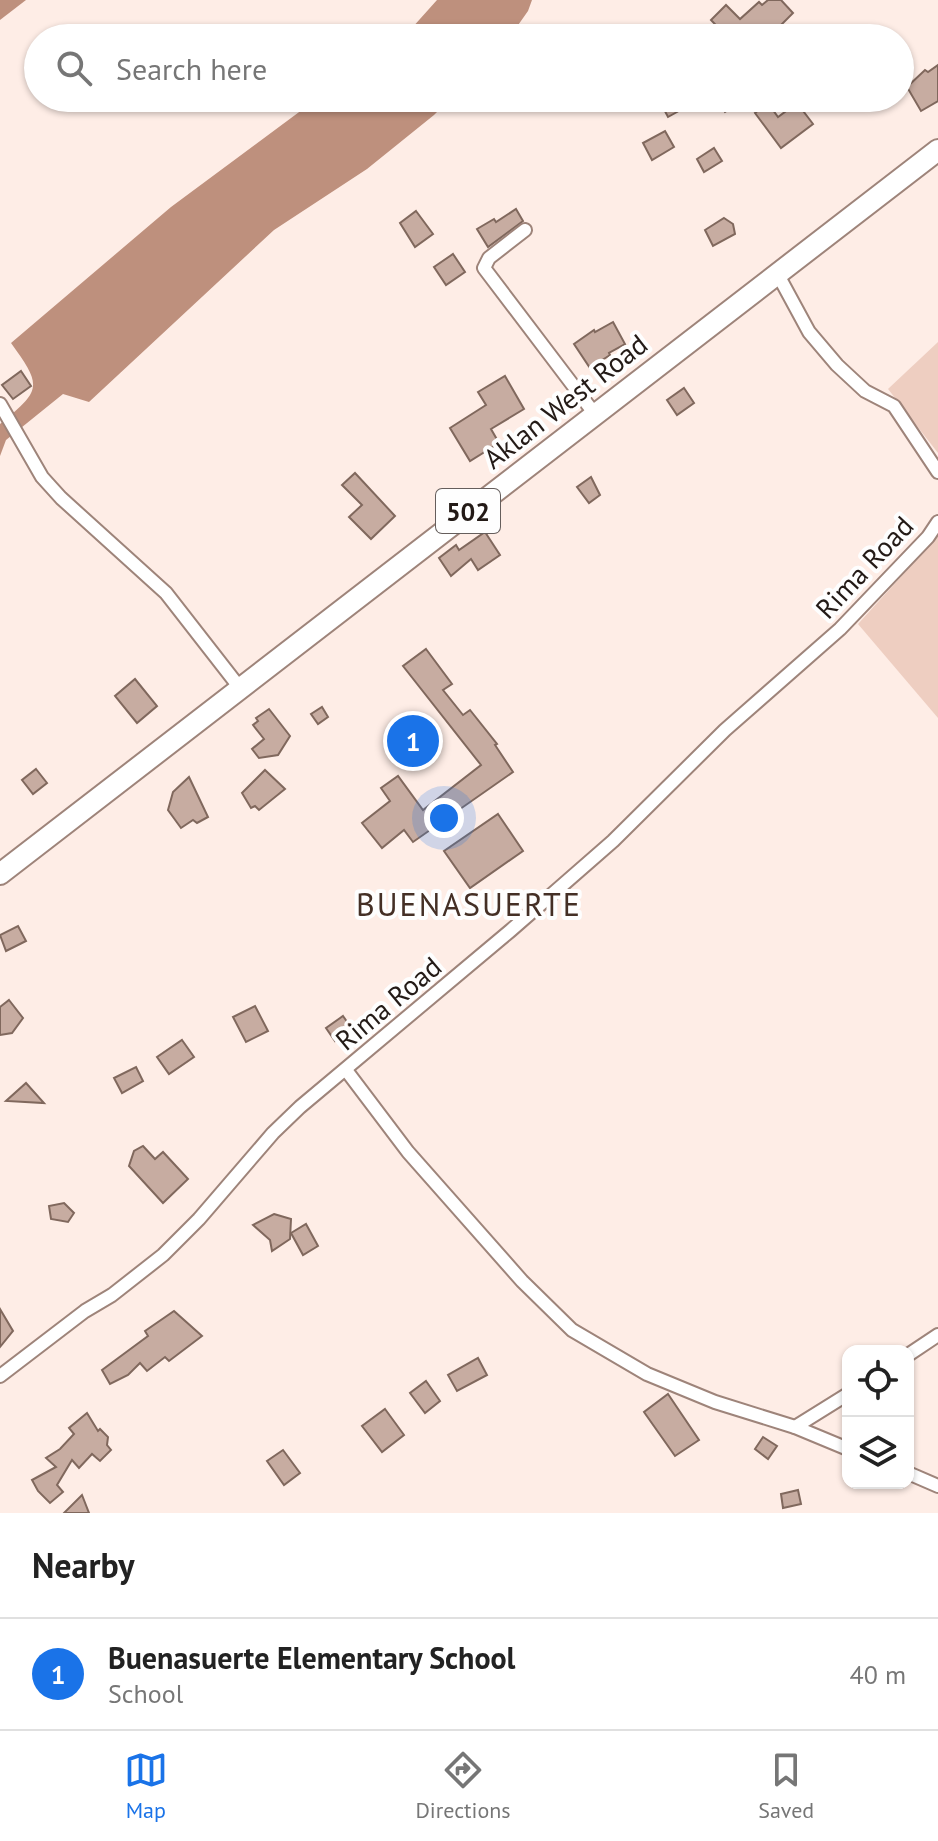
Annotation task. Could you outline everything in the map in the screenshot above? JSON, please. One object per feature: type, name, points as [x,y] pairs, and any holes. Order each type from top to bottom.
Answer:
[{"type":"main road","name":"Aklan West Road","points":[[0,874],[938,150]]},
{"type":"street","points":[[525,230],[489,258],[484,268],[594,413]]},
{"type":"street","points":[[777,273],[809,332],[837,365],[865,391],[894,406],[938,472]]},
{"type":"street","points":[[0,404],[42,477],[166,593],[240,688]]},
{"type":"street","name":"Rima Road","points":[[0,1376],[163,1255],[199,1219],[273,1133],[613,841],[725,730],[840,629],[928,537],[938,522]]},
{"type":"street","points":[[346,1070],[408,1152],[522,1281],[572,1330],[647,1374],[715,1402],[795,1427],[842,1447]]},
{"type":"street","points":[[914,1351],[938,1335]]},
{"type":"street","points":[[795,1427],[842,1398]]},
{"type":"street","points":[[914,1476],[938,1486]]},
{"type":"shaded area","points":[[0,0],[26,0],[0,20]]},
{"type":"shaded area","points":[[437,0],[532,0],[519,24],[415,24]]},
{"type":"shaded area","points":[[299,112],[437,112],[367,169],[274,230],[89,402],[63,394],[6,440],[0,456],[0,424],[24,403],[33,387],[29,369],[11,343],[171,207]]},
{"type":"shaded area","points":[[938,342],[938,453],[888,389]]},
{"type":"shaded area","points":[[938,536],[938,718],[858,624]]},
{"type":"building","points":[[768,0],[781,0],[793,13],[782,24],[715,24],[711,20],[726,5],[740,19],[759,2],[762,5]]},
{"type":"building","points":[[938,65],[938,101],[921,111],[914,99],[914,80],[925,70],[928,72]]},
{"type":"building","points":[[774,112],[778,117],[785,112],[804,112],[813,124],[781,148],[755,113]]},
{"type":"building","points":[[665,131],[674,147],[652,160],[643,143]]},
{"type":"building","points":[[714,148],[722,161],[704,172],[697,159]]},
{"type":"building","points":[[516,209],[523,221],[488,247],[477,229],[494,219],[496,222]]},
{"type":"building","points":[[416,211],[433,234],[415,247],[400,223]]},
{"type":"building","points":[[724,218],[733,224],[735,234],[713,246],[705,230]]},
{"type":"building","points":[[453,254],[465,272],[446,285],[434,267]]},
{"type":"building","points":[[613,322],[625,344],[590,368],[574,344]]},
{"type":"building","points":[[21,371],[31,386],[13,399],[2,385]]},
{"type":"building","points":[[505,376],[524,409],[491,429],[499,443],[470,461],[450,428],[486,405],[478,392]]},
{"type":"building","points":[[684,388],[694,403],[677,415],[667,400]]},
{"type":"building","points":[[355,473],[395,516],[371,539],[349,517],[362,505],[342,485]]},
{"type":"building","points":[[591,477],[600,495],[589,503],[577,487]]},
{"type":"building","points":[[485,532],[500,555],[478,570],[471,559],[451,576],[439,558],[456,545],[459,550]]},
{"type":"building","points":[[426,649],[452,684],[443,690],[463,715],[470,710],[497,744],[513,772],[413,842],[404,830],[382,848],[362,823],[390,801],[381,788],[398,776],[423,810],[481,765],[403,666]]},
{"type":"building","points":[[135,679],[157,706],[137,723],[115,696]]},
{"type":"building","points":[[322,707],[328,717],[318,724],[311,714]]},
{"type":"building","points":[[269,709],[290,736],[278,755],[259,758],[252,749],[264,739],[253,725],[258,721],[256,718]]},
{"type":"building","points":[[36,769],[47,783],[33,794],[22,780]]},
{"type":"building","points":[[265,770],[285,789],[259,810],[255,806],[251,808],[242,793]]},
{"type":"building","points":[[189,777],[208,817],[197,823],[193,820],[181,828],[168,810],[173,792]]},
{"type":"building","points":[[498,814],[523,851],[470,888],[444,851]]},
{"type":"building","points":[[18,926],[26,941],[6,951],[0,935]]},
{"type":"building","points":[[9,1000],[23,1018],[12,1033],[0,1035],[0,1007]]},
{"type":"building","points":[[255,1006],[268,1031],[246,1042],[233,1017]]},
{"type":"building","points":[[343,1016],[352,1029],[335,1041],[326,1028]]},
{"type":"building","points":[[182,1040],[194,1057],[169,1074],[157,1057]]},
{"type":"building","points":[[136,1067],[143,1081],[122,1093],[114,1078]]},
{"type":"building","points":[[26,1083],[44,1103],[6,1101]]},
{"type":"building","points":[[143,1146],[155,1159],[163,1152],[188,1179],[163,1203],[129,1166],[134,1151]]},
{"type":"building","points":[[64,1203],[74,1213],[68,1222],[51,1219],[49,1206]]},
{"type":"building","points":[[274,1214],[291,1219],[290,1239],[272,1251],[270,1240],[253,1225]]},
{"type":"building","points":[[306,1224],[318,1246],[303,1255],[291,1233]]},
{"type":"building","points":[[0,1309],[13,1331],[0,1347]]},
{"type":"building","points":[[174,1311],[202,1336],[169,1361],[165,1357],[147,1371],[140,1363],[128,1375],[110,1384],[102,1370],[148,1336],[145,1331]]},
{"type":"building","points":[[478,1358],[487,1375],[457,1391],[448,1375]]},
{"type":"building","points":[[426,1381],[440,1401],[425,1413],[410,1393]]},
{"type":"building","points":[[668,1394],[699,1440],[675,1456],[644,1412]]},
{"type":"building","points":[[385,1409],[404,1435],[382,1452],[362,1426]]},
{"type":"building","points":[[87,1413],[98,1431],[100,1429],[108,1437],[107,1445],[111,1450],[100,1461],[92,1454],[79,1468],[72,1460],[57,1485],[63,1492],[50,1503],[32,1480],[56,1467],[46,1458],[74,1434],[69,1428]]},
{"type":"building","points":[[763,1437],[777,1446],[768,1459],[755,1449]]},
{"type":"building","points":[[283,1450],[300,1473],[284,1485],[267,1461]]},
{"type":"building","points":[[798,1490],[801,1504],[783,1508],[781,1494]]},
{"type":"building","points":[[82,1495],[89,1513],[64,1513]]},
{"type":"place","name":"Buenasuerte Elementary School","points":[[413,741]]},
{"type":"district","name":"BUENASUERTE","points":[[469,904]]}]
